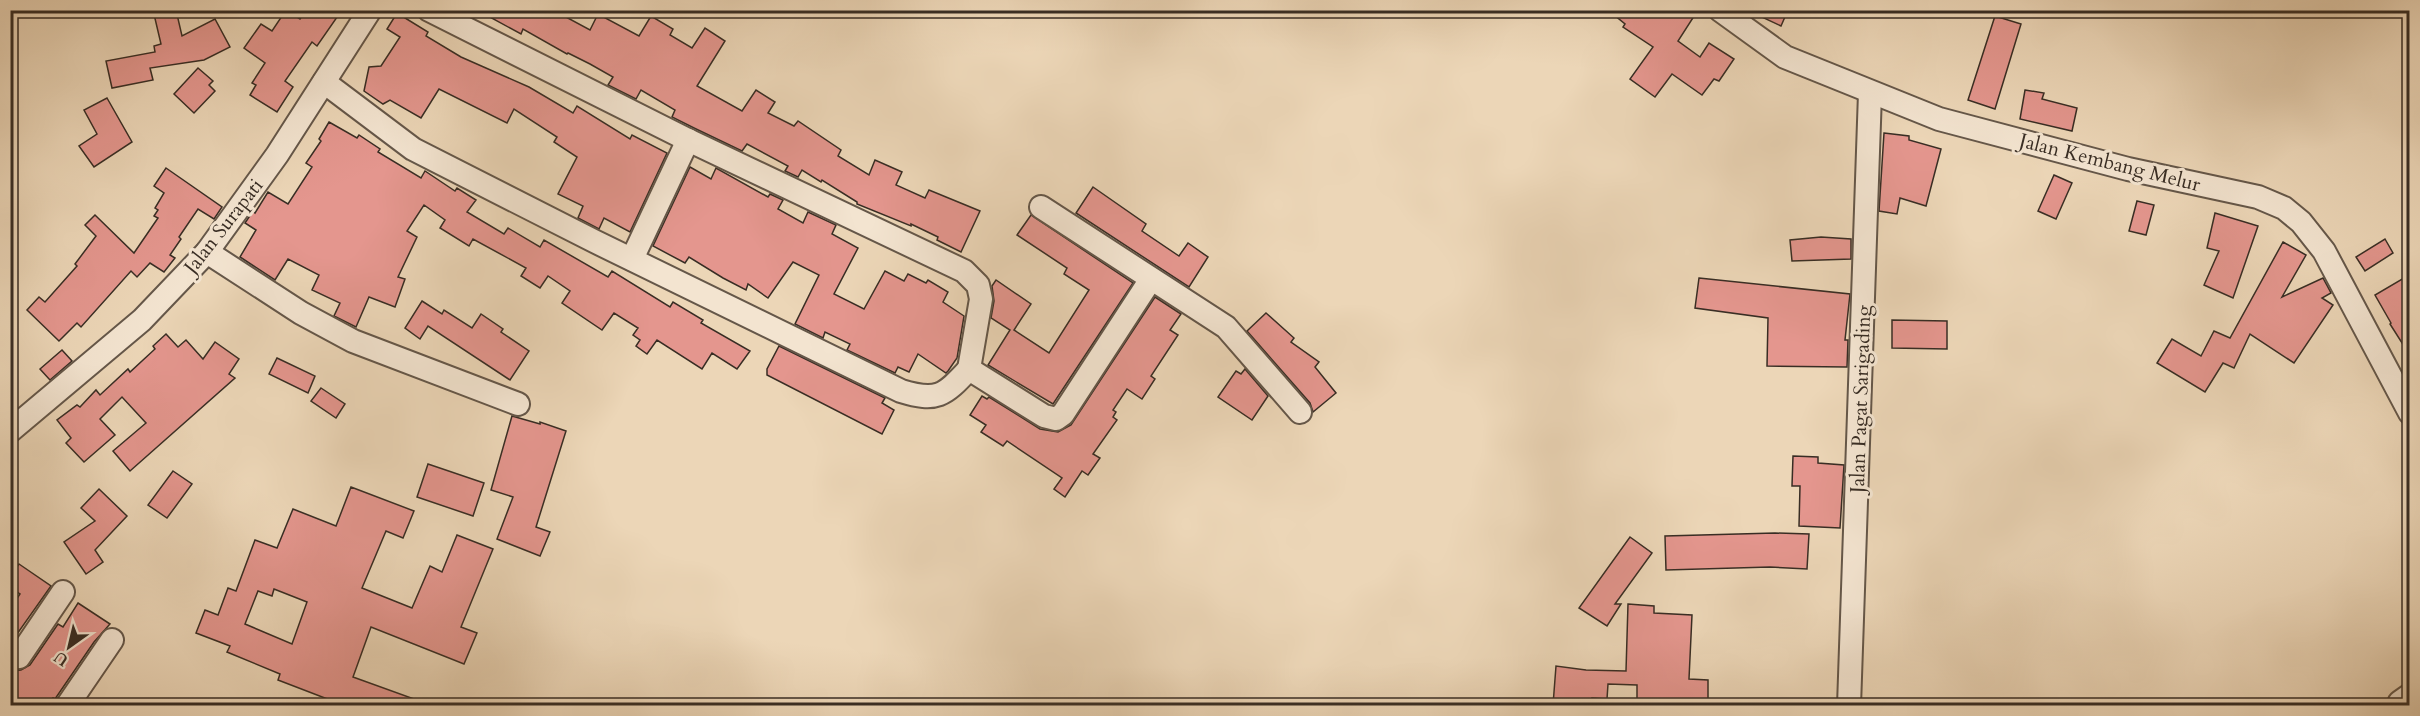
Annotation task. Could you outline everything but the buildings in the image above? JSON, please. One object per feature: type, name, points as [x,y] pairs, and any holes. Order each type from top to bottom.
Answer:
[{"type":"street","name":"Jalan Surapati","points":[[10,431],[142,320],[207,252],[277,155],[370,10]]},
{"type":"street","points":[[324,82],[413,148],[901,392],[921,397],[937,397],[951,389],[969,369],[981,299],[978,285],[964,271],[688,140],[429,10]]},
{"type":"street","name":"Jalan Kembang Melur","points":[[1720,10],[1785,57],[1870,93],[1940,119],[2128,169],[2258,197],[2284,208],[2301,222],[2324,252],[2409,413]]},
{"type":"street","name":"Jalan Pagat Sarigading","points":[[1850,705],[1870,93]]},
{"type":"street","points":[[632,259],[688,140]]},
{"type":"street","points":[[1041,207],[1226,327],[1300,412]]},
{"type":"street","points":[[207,252],[301,313],[353,341],[518,404]]},
{"type":"street","points":[[969,369],[1044,416],[1056,419],[1063,414],[1152,279]]},
{"type":"street","points":[[10,658],[19,657],[63,592]]},
{"type":"street","points":[[67,705],[112,640]]},
{"type":"street","points":[[2401,705],[2400,702],[2409,695]]}]
